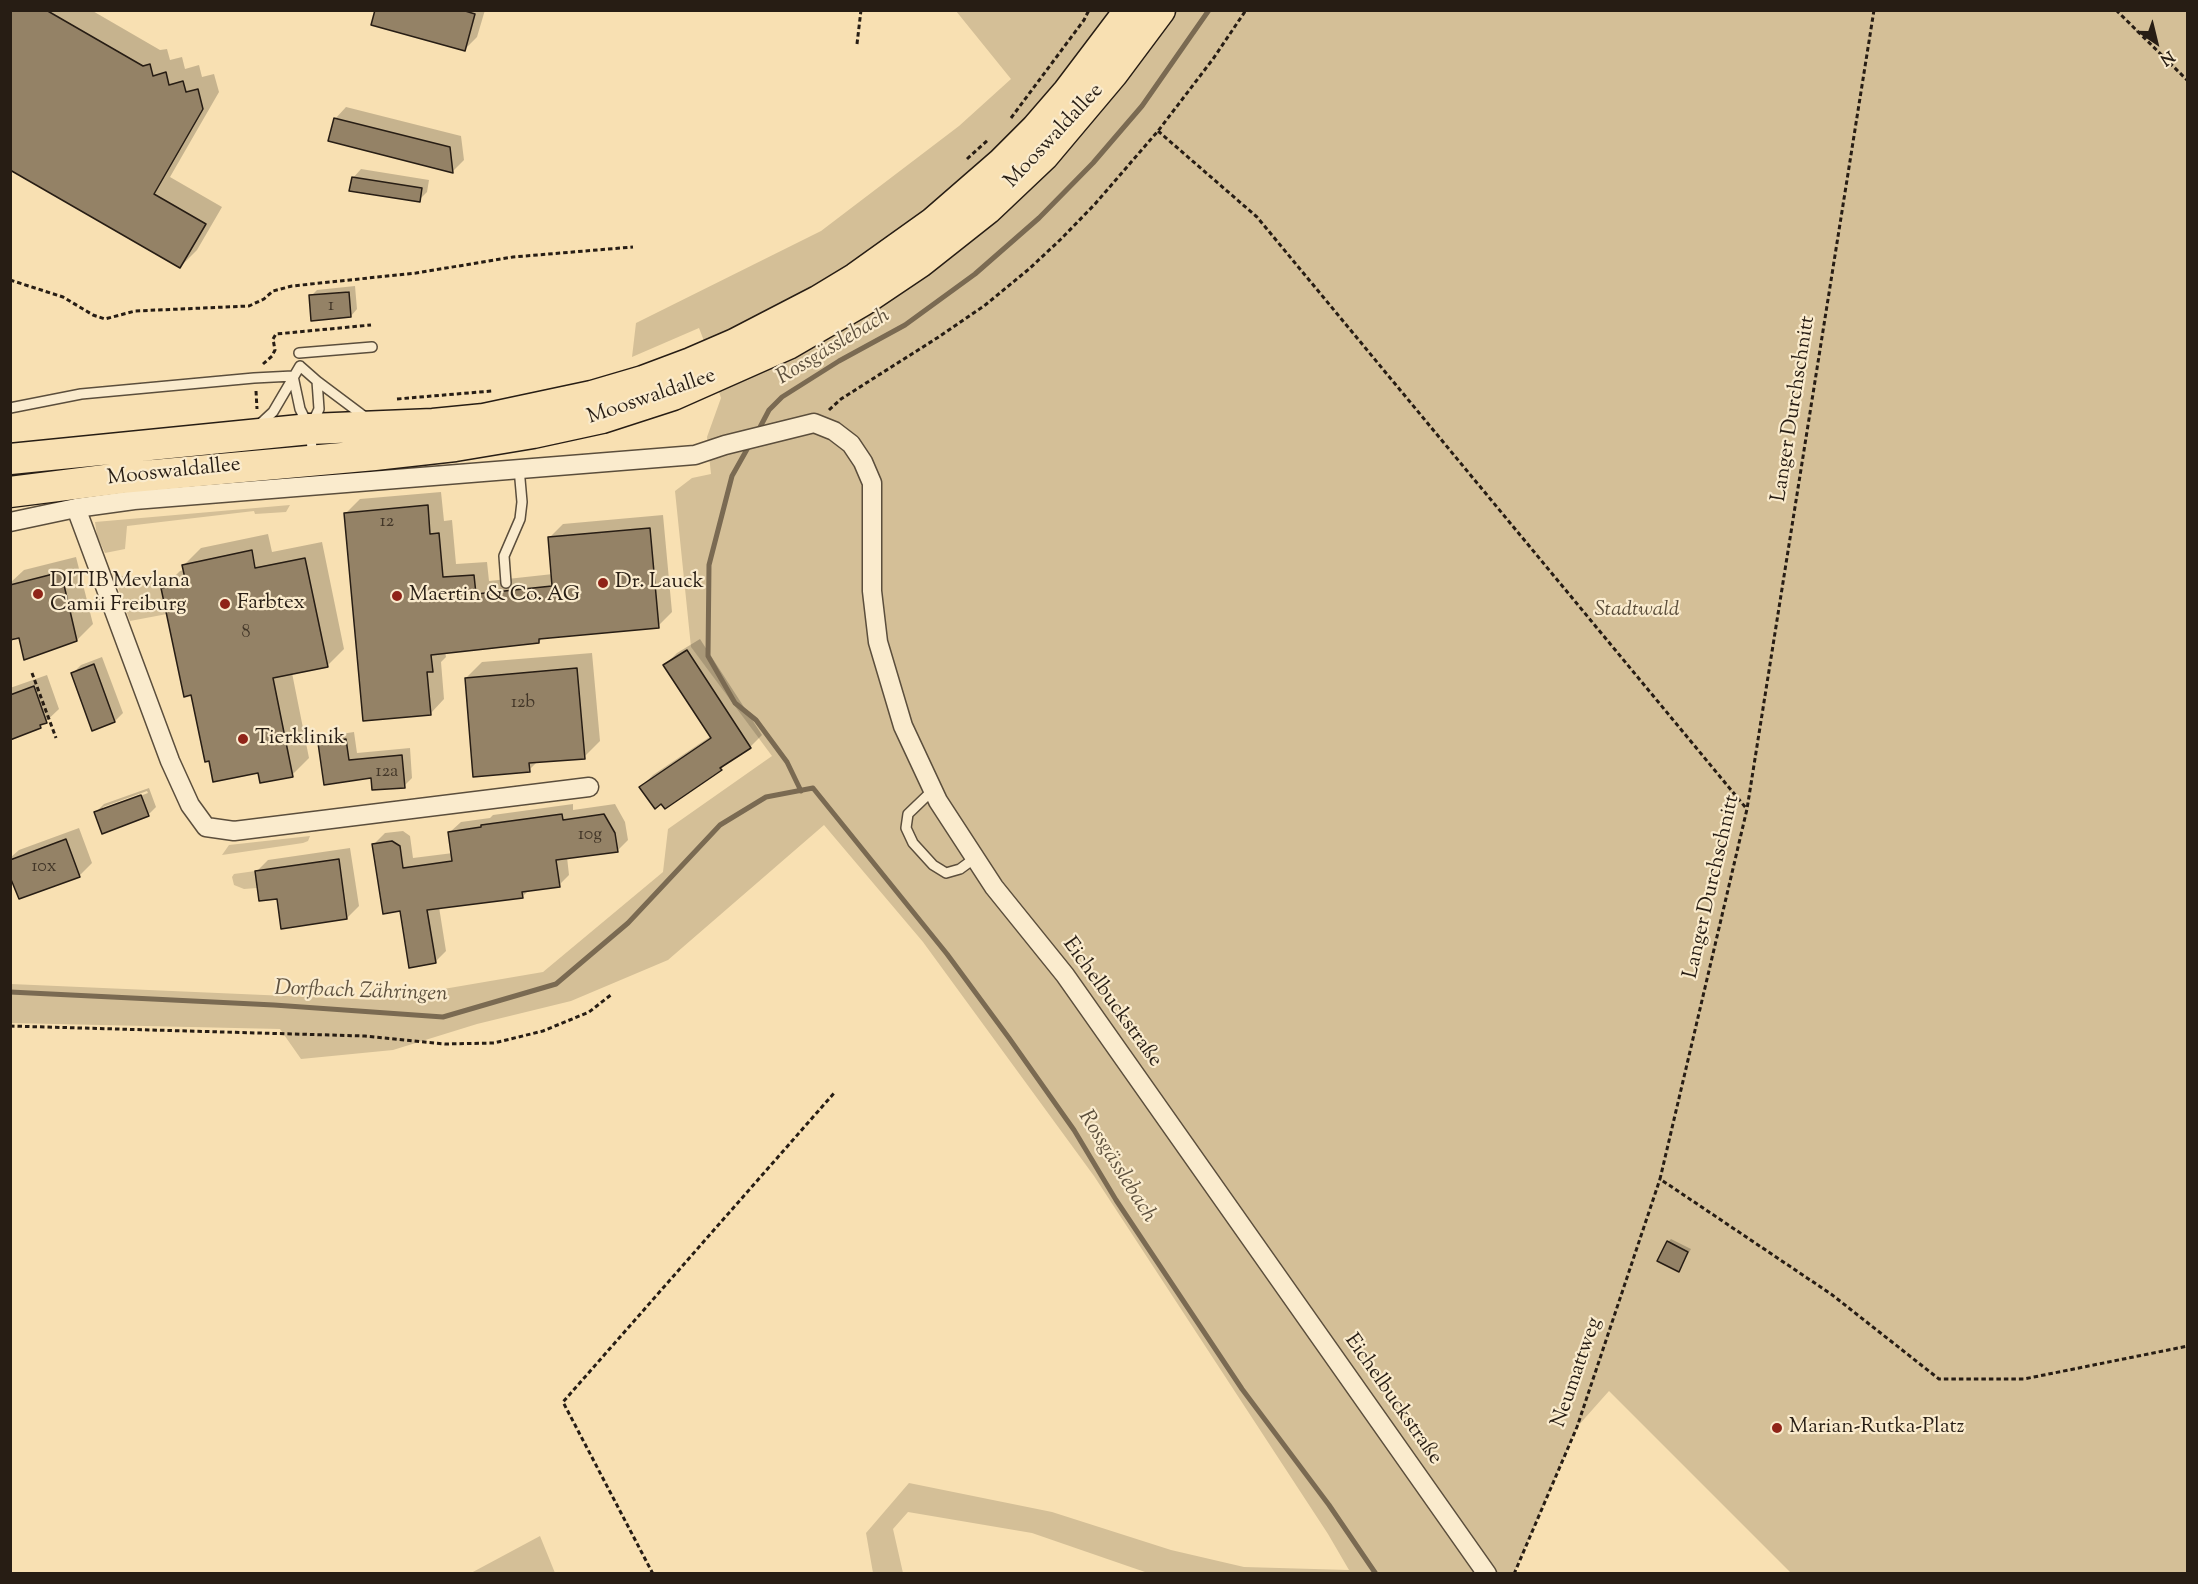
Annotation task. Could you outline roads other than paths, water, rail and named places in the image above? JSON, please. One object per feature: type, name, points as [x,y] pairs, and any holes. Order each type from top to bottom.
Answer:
[{"type":"main road","name":"Mooswaldallee","points":[[10,459],[250,434],[484,419],[592,396],[643,381],[691,363],[746,339],[856,278],[902,246],[966,196],[1036,129],[1068,92],[1130,10]]},
{"type":"main road","name":"Mooswaldallee","points":[[10,492],[121,478],[455,446],[533,434],[602,418],[673,395],[788,344],[862,301],[920,262],[987,209],[1044,155],[1081,113],[1160,10]]},
{"type":"street","name":"Mooswaldallee","points":[[10,522],[76,508],[134,500],[695,454],[814,423]]},
{"type":"street","name":"Eichelbuckstraße","points":[[814,423],[834,431],[851,444],[873,483],[872,591],[878,642],[903,726],[938,801],[994,887],[1065,975],[1487,1574]]},
{"type":"street","points":[[76,508],[170,761],[189,806],[206,827],[234,831],[589,787]]},
{"type":"lane","points":[[299,353],[372,347]]},
{"type":"lane","points":[[250,434],[273,412],[300,366],[378,427]]},
{"type":"lane","points":[[293,376],[300,409],[310,429],[314,460]]},
{"type":"lane","points":[[10,408],[81,394],[293,376]]},
{"type":"lane","points":[[310,429],[319,409],[317,381]]},
{"type":"lane","points":[[506,583],[504,556],[520,519],[522,502],[519,468]]},
{"type":"lane","points":[[933,790],[908,814],[906,828],[913,843],[933,865],[946,873],[960,869],[975,858]]},
{"type":"waterway","name":"Rossgässlebach","points":[[758,431],[769,410],[782,397],[839,361],[905,325],[975,274],[1039,218],[1093,163],[1142,106],[1209,10]]},
{"type":"waterway","name":"Rossgässlebach","points":[[750,444],[732,476],[709,565],[708,656],[735,703],[756,720],[787,762],[801,791]]},
{"type":"waterway","name":"Rossgässlebach","points":[[10,992],[274,1005],[443,1017],[556,984],[628,923],[720,825],[766,797],[813,788],[947,954],[1009,1038],[1074,1130],[1116,1200],[1242,1389],[1329,1505],[1376,1574]]},
{"type":"place","name":"Dr. Lauck","points":[[603,583]]},
{"type":"place","name":"DITIB Mevlana Camii Freiburg","points":[[38,594]]},
{"type":"place","name":"Maertin & Co. AG","points":[[397,596]]},
{"type":"place","name":"Farbtex","points":[[225,604]]},
{"type":"place","name":"Tierklinik","points":[[243,739]]},
{"type":"place","name":"Marian-Rutka-Platz","points":[[1777,1428]]},
{"type":"park label","name":"Stadtwald","points":[[1637,611]]},
{"type":"water label","name":"Dorfbach Zähringen","points":[[361,993]]}]
